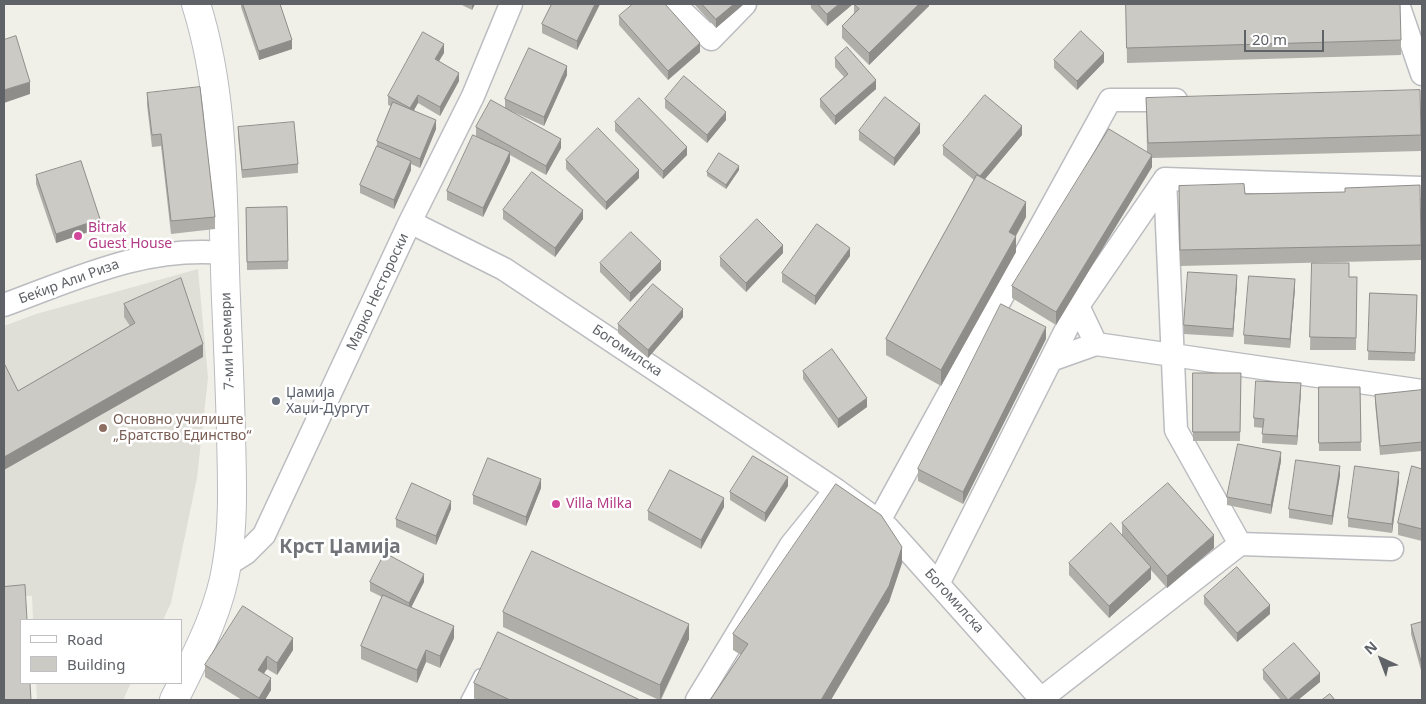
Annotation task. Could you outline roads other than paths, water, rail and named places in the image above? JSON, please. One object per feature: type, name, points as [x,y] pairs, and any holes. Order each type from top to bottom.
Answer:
[{"type":"street","name":"7-ми Ноември","points":[[174,700],[198,652],[216,608],[227,565],[232,512],[224,253],[217,110],[206,36],[196,4]]},
{"type":"street","name":"Марко Нестороски","points":[[227,565],[246,553],[264,535],[410,222],[473,96],[511,4]]},
{"type":"street","points":[[674,4],[711,39],[745,4]]},
{"type":"street","points":[[1398,4],[1422,74]]},
{"type":"street","points":[[879,521],[1110,100],[1198,101]]},
{"type":"street","points":[[1165,179],[1422,188]]},
{"type":"street","points":[[939,582],[1078,306],[1165,179]]},
{"type":"street","points":[[1165,179],[1176,430],[1240,544]]},
{"type":"street","name":"Богомилска","points":[[410,222],[504,269],[836,490],[879,521],[939,582],[1042,700]]},
{"type":"street","name":"Беќир Али Риза","points":[[4,305],[116,264],[164,252],[202,251],[224,253]]},
{"type":"street","points":[[1078,306],[1096,344]]},
{"type":"street","points":[[1051,360],[1096,344],[1422,391]]},
{"type":"street","points":[[697,700],[790,545],[836,490]]},
{"type":"street","points":[[1042,700],[1240,544],[1392,549]]},
{"type":"lane","points":[[467,700],[487,661]]},
{"type":"place","name":"Bitrak Guest House","points":[[78,236]]},
{"type":"place","name":"Џамија Хаџи-Дургут","points":[[276,401]]},
{"type":"place","name":"Основно училиште „Братство Единство“","points":[[103,428]]},
{"type":"place","name":"Villa Milka","points":[[556,504]]},
{"type":"district","name":"Крст Џамија","points":[[340,548]]}]
